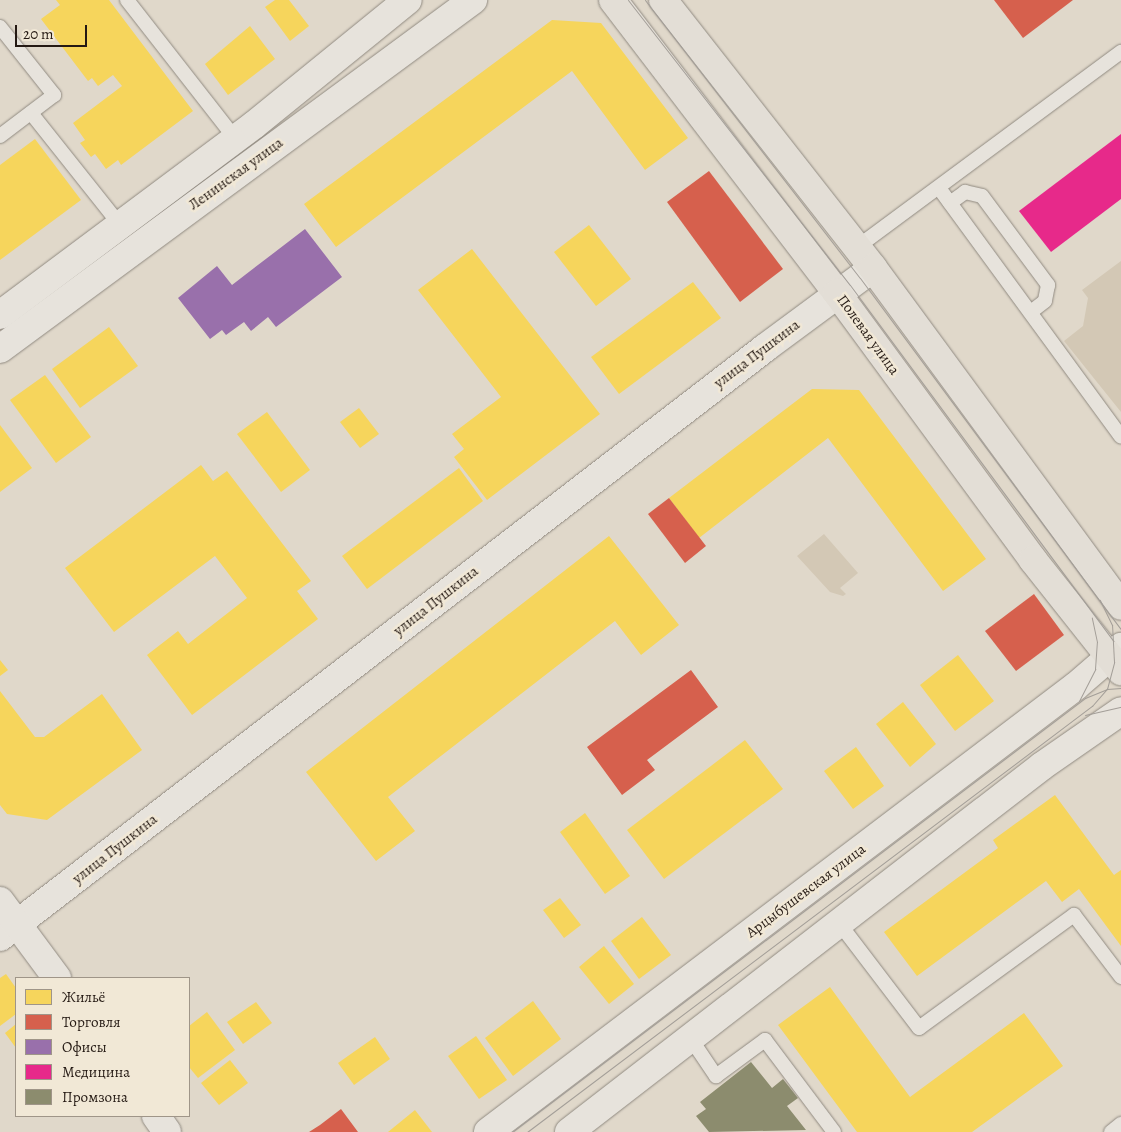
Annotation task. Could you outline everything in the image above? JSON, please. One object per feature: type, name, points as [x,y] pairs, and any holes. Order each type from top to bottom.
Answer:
[{"type":"main road","name":"Полевая улица","points":[[613,0],[837,294],[1033,560],[1117,658]]},
{"type":"main road","points":[[663,0],[865,258],[1121,606]]},
{"type":"street","name":"Ленинская улица","points":[[0,315],[244,132],[408,0]]},
{"type":"street","name":"Ленинская улица","points":[[0,349],[472,0]]},
{"type":"street","name":"улица Пушкина","points":[[9,930],[837,294],[865,258]]},
{"type":"street","name":"Арцыбушевская улица","points":[[488,1132],[1068,692],[1117,658]]},
{"type":"street","points":[[570,1132],[1042,766],[1121,711]]},
{"type":"street","points":[[0,901],[9,930],[56,977]]},
{"type":"street","points":[[157,1117],[167,1132]]},
{"type":"lane","points":[[127,0],[244,132],[272,148]]},
{"type":"lane","points":[[0,26],[54,95],[0,136]]},
{"type":"lane","points":[[865,258],[939,188],[1121,52]]},
{"type":"lane","points":[[32,113],[120,225]]},
{"type":"lane","points":[[939,188],[1121,437]]},
{"type":"lane","points":[[950,203],[964,192],[982,196],[1048,285],[1045,301],[1031,312]]},
{"type":"lane","points":[[840,923],[919,1028],[1074,915],[1121,977]]},
{"type":"lane","points":[[692,1039],[716,1076],[765,1040],[834,1132]]},
{"type":"lane","points":[[1111,1132],[1121,1124]]},
{"type":"shaded area","points":[[1121,261],[1121,412],[1064,341],[1083,326],[1088,298],[1082,290]]},
{"type":"shaded area","points":[[824,534],[858,573],[840,588],[846,594],[843,596],[830,592],[797,556]]},
{"type":"building: Жильё","points":[[56,0],[109,0],[193,111],[121,165],[118,160],[106,169],[95,154],[91,157],[80,143],[85,140],[73,123],[122,86],[113,75],[98,86],[92,78],[88,81],[41,19],[60,5]]},
{"type":"building: Жильё","points":[[275,0],[289,0],[309,26],[290,41],[265,7]]},
{"type":"building: Жильё","points":[[552,20],[601,23],[688,138],[645,170],[572,71],[336,247],[304,204]]},
{"type":"building: Жильё","points":[[250,26],[275,59],[228,95],[205,64]]},
{"type":"building: Жильё","points":[[35,139],[81,200],[0,260],[0,165]]},
{"type":"building: Жильё","points":[[589,225],[631,279],[596,306],[554,252]]},
{"type":"building: Жильё","points":[[472,249],[600,414],[487,500],[454,457],[464,449],[452,434],[501,397],[418,290]]},
{"type":"building: Жильё","points":[[693,282],[721,318],[619,394],[591,357]]},
{"type":"building: Жильё","points":[[109,327],[138,366],[80,408],[52,369]]},
{"type":"building: Жильё","points":[[45,375],[91,437],[56,463],[10,400]]},
{"type":"building: Жильё","points":[[812,389],[859,390],[986,559],[943,591],[828,438],[699,538],[669,498]]},
{"type":"building: Жильё","points":[[359,408],[379,434],[360,448],[340,422]]},
{"type":"building: Жильё","points":[[267,412],[310,470],[281,492],[237,434]]},
{"type":"building: Жильё","points":[[0,425],[32,468],[0,492]]},
{"type":"building: Жильё","points":[[201,465],[213,481],[227,471],[311,581],[297,591],[318,619],[192,715],[147,655],[178,631],[188,644],[247,598],[215,556],[114,632],[65,568]]},
{"type":"building: Жильё","points":[[459,468],[483,501],[367,589],[342,556]]},
{"type":"building: Жильё","points":[[609,536],[679,625],[641,655],[615,621],[388,797],[415,831],[376,861],[306,772]]},
{"type":"building: Жильё","points":[[958,655],[994,701],[955,731],[920,685]]},
{"type":"building: Жильё","points":[[0,660],[8,670],[0,676]]},
{"type":"building: Жильё","points":[[0,691],[35,737],[44,737],[102,694],[142,750],[47,820],[7,814],[0,805]]},
{"type":"building: Жильё","points":[[903,702],[936,744],[910,767],[876,724]]},
{"type":"building: Жильё","points":[[745,740],[783,789],[664,879],[627,830]]},
{"type":"building: Жильё","points":[[856,747],[884,786],[853,809],[824,771]]},
{"type":"building: Жильё","points":[[1055,795],[1114,875],[1121,870],[1121,946],[1079,889],[1062,902],[1046,881],[917,976],[884,932],[998,848],[993,840]]},
{"type":"building: Жильё","points":[[585,813],[630,876],[605,894],[560,832]]},
{"type":"building: Жильё","points":[[560,898],[581,925],[564,938],[543,910]]},
{"type":"building: Жильё","points":[[642,917],[671,955],[639,979],[611,941]]},
{"type":"building: Жильё","points":[[604,946],[634,984],[609,1004],[579,967]]},
{"type":"building: Жильё","points":[[6,974],[15,987],[15,1015],[0,1026],[0,978]]},
{"type":"building: Жильё","points":[[830,987],[910,1097],[1024,1013],[1063,1066],[972,1132],[857,1132],[778,1025]]},
{"type":"building: Жильё","points":[[533,1001],[561,1039],[513,1076],[485,1038]]},
{"type":"building: Жильё","points":[[256,1002],[272,1023],[243,1044],[227,1022]]},
{"type":"building: Жильё","points":[[207,1012],[235,1050],[198,1078],[190,1068],[190,1025]]},
{"type":"building: Жильё","points":[[15,1025],[15,1047],[5,1033]]},
{"type":"building: Жильё","points":[[476,1036],[507,1080],[479,1099],[448,1056]]},
{"type":"building: Жильё","points":[[375,1037],[390,1059],[354,1085],[338,1063]]},
{"type":"building: Жильё","points":[[230,1060],[248,1083],[219,1105],[201,1083]]},
{"type":"building: Жильё","points":[[415,1110],[432,1132],[388,1132]]},
{"type":"building: Торговля","points":[[994,0],[1073,0],[1023,38]]},
{"type":"building: Торговля","points":[[709,171],[783,269],[740,302],[667,202]]},
{"type":"building: Торговля","points":[[669,498],[706,546],[685,563],[648,514]]},
{"type":"building: Торговля","points":[[1034,594],[1064,635],[1016,671],[985,631]]},
{"type":"building: Торговля","points":[[691,670],[718,707],[647,760],[655,770],[622,795],[587,747]]},
{"type":"building: Торговля","points":[[341,1109],[358,1132],[309,1132],[320,1125]]},
{"type":"building: Офисы","points":[[305,229],[342,277],[276,327],[268,317],[251,331],[244,322],[226,335],[222,330],[210,339],[178,298],[217,266],[232,285]]},
{"type":"building: Медицина","points":[[1121,134],[1121,199],[1051,252],[1019,211]]},
{"type":"building: Промзона","points":[[751,1062],[772,1088],[783,1079],[798,1098],[787,1106],[806,1130],[709,1132],[696,1116],[706,1109],[700,1102]]},
{"type":"tram line","points":[[628,0],[850,285],[1113,641]]},
{"type":"tram line","points":[[645,0],[860,278],[1121,629]]},
{"type":"tram line","points":[[527,1132],[1092,706],[1107,689],[1114,662],[1112,625],[1100,600]]},
{"type":"tram line","points":[[1079,701],[1095,669],[1097,642],[1092,618]]},
{"type":"tram line","points":[[512,1132],[1085,698],[1107,689],[1121,688]]},
{"type":"tram line","points":[[1085,715],[1121,707]]}]
